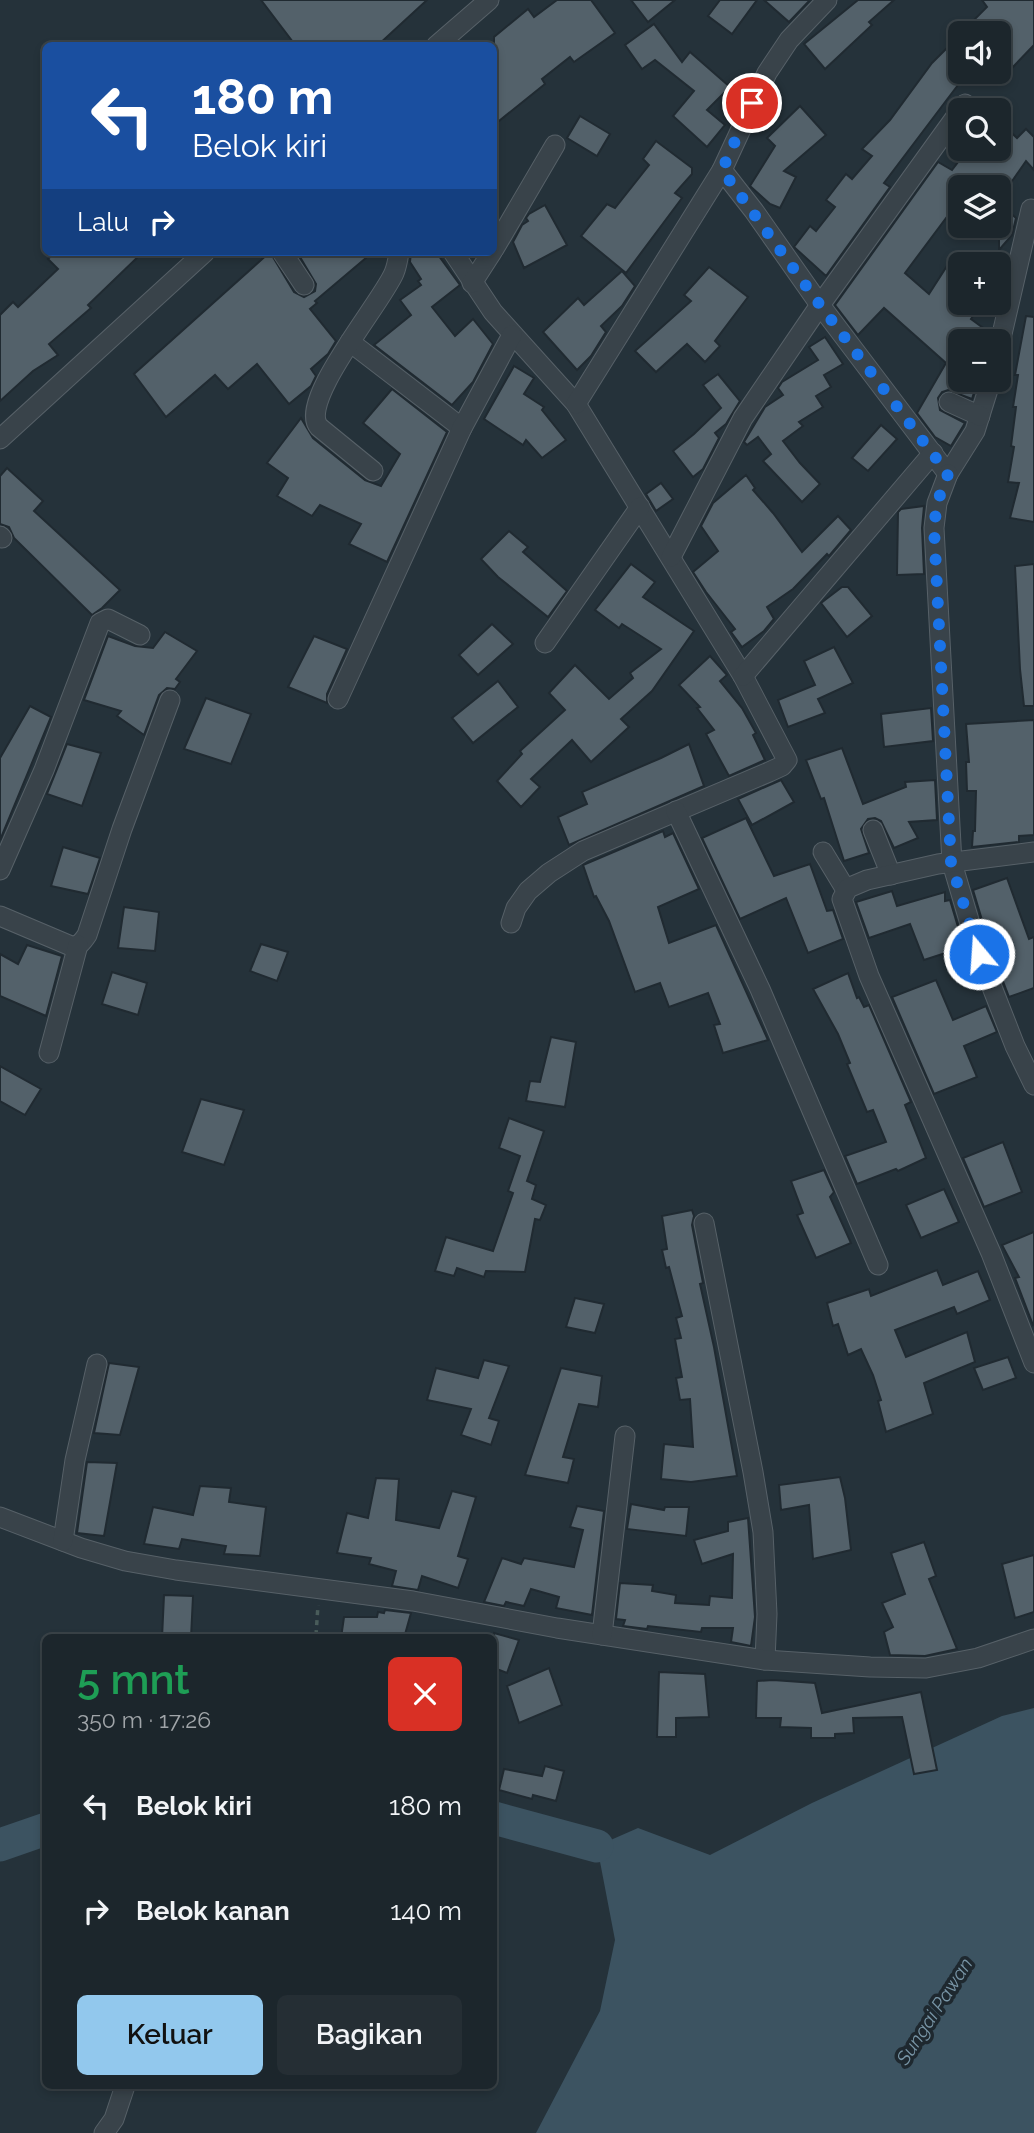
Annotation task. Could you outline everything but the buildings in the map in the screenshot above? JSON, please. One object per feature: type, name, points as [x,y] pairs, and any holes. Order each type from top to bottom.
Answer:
[{"type":"street","points":[[441,42],[489,0]]},
{"type":"street","points":[[576,404],[722,170],[767,73],[789,40],[827,0]]},
{"type":"street","points":[[671,557],[743,418],[820,305],[948,128]]},
{"type":"street","points":[[497,244],[555,145]]},
{"type":"street","points":[[722,170],[948,474]]},
{"type":"street","points":[[1003,329],[1031,209]]},
{"type":"street","points":[[0,439],[201,256]]},
{"type":"street","points":[[285,256],[304,285]]},
{"type":"street","points":[[373,471],[314,422],[313,414],[324,383],[392,278],[398,256]]},
{"type":"street","points":[[455,256],[493,312],[576,404],[743,676],[786,761],[769,772],[583,851],[549,873],[528,891],[516,908],[511,923]]},
{"type":"street","points":[[472,283],[490,256]]},
{"type":"street","points":[[338,699],[462,428],[512,335]]},
{"type":"street","points":[[350,342],[462,428]]},
{"type":"street","points":[[987,392],[969,443],[948,474],[937,503],[934,528],[951,863],[979,954],[1015,1046],[1034,1085]]},
{"type":"street","points":[[949,402],[980,416]]},
{"type":"street","points":[[743,676],[933,453]]},
{"type":"street","points":[[545,643],[640,507]]},
{"type":"street","points":[[0,870],[44,770],[100,623],[108,619],[139,635]]},
{"type":"street","points":[[49,1053],[78,945],[87,935],[122,829],[170,700]]},
{"type":"street","points":[[676,811],[754,978],[877,1265]]},
{"type":"street","points":[[873,830],[891,875]]},
{"type":"street","points":[[823,852],[846,890]]},
{"type":"street","points":[[1034,852],[951,863],[891,875],[851,886],[846,890],[843,903],[869,976],[991,1253],[1034,1363]]},
{"type":"street","points":[[0,916],[71,946],[78,945]]},
{"type":"street","points":[[705,1223],[763,1532],[767,1614],[765,1660]]},
{"type":"street","points":[[63,1541],[75,1460],[97,1364]]},
{"type":"street","points":[[602,1635],[625,1437]]},
{"type":"street","points":[[0,1517],[125,1561],[440,1605],[602,1635],[765,1660],[926,1668],[978,1658],[1034,1639]]},
{"type":"street","points":[[104,2133],[114,2119],[124,2089]]},
{"type":"path","points":[[316,1634],[320,1589]]},
{"type":"water","name":"Sungai Pawan","points":[[1034,1708],[1034,2133],[536,2133],[600,2011],[615,1940],[597,1846],[638,1828],[710,1855],[812,1803],[1002,1716]]},
{"type":"waterway","points":[[497,1819],[597,1846]]},
{"type":"waterway","points":[[0,1845],[42,1830]]},
{"type":"route","points":[[752,103],[722,170],[948,474],[937,503],[934,528],[951,863],[979,954]]}]
